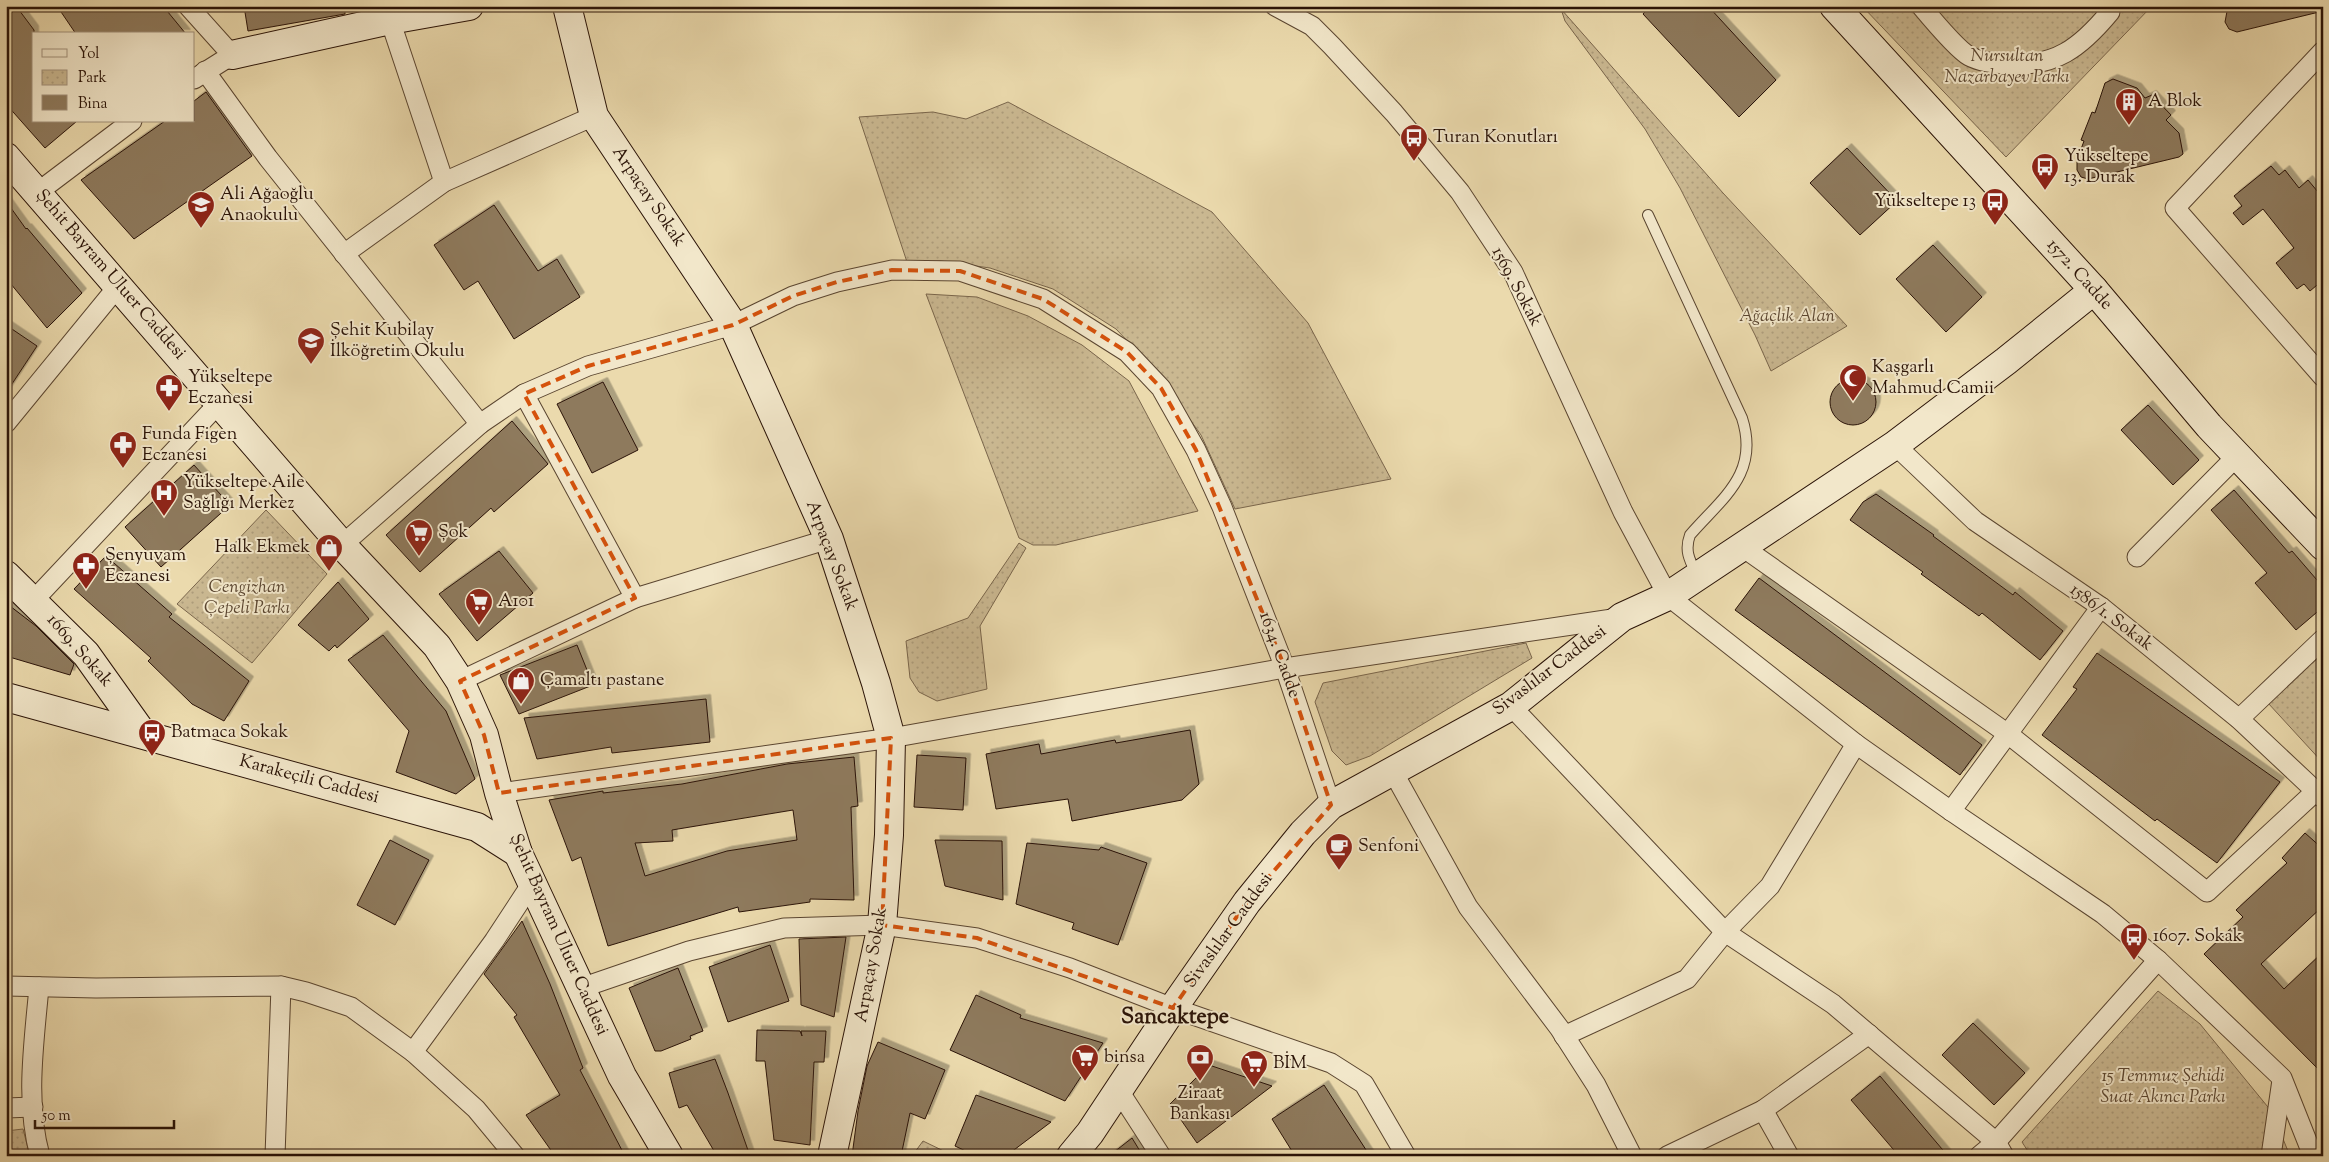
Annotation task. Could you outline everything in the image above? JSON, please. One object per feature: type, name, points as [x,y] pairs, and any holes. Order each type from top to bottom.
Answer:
[{"type":"main road","points":[[232,55],[390,20],[469,6]]},
{"type":"main road","name":"Arpaçay Sokak","points":[[567,6],[594,116],[733,325],[829,539],[892,738],[889,835],[882,925],[832,1156]]},
{"type":"main road","name":"1572. Cadde","points":[[1834,6],[2094,290],[2237,456],[2323,546]]},
{"type":"main road","name":"Şehit Bayram Uluer Caddesi","points":[[10,169],[38,192],[342,545],[437,646],[460,681],[484,735],[499,793],[518,853],[622,1076],[669,1156]]},
{"type":"main road","name":"Sivaslılar Caddesi","points":[[1071,1156],[1090,1133],[1173,1008],[1247,902],[1303,833],[1331,805],[1511,706],[1622,617],[1668,596],[1895,445],[2006,361],[2094,290]]},
{"type":"main road","name":"1669. Sokak","points":[[6,575],[86,654],[143,734]]},
{"type":"main road","name":"Karakeçili Caddesi","points":[[6,697],[477,827],[518,853]]},
{"type":"street","points":[[188,6],[232,55],[199,75],[268,158],[480,424]]},
{"type":"street","name":"1569. Sokak","points":[[1275,6],[1312,26],[1332,46],[1394,113],[1460,192],[1471,208],[1513,272],[1624,512],[1668,596]]},
{"type":"street","points":[[1921,6],[1968,56],[1983,62],[2026,66],[2053,60],[2070,51],[2096,30],[2110,12],[2104,6]]},
{"type":"street","points":[[390,20],[444,182]]},
{"type":"street","points":[[2323,51],[2176,208],[2323,377]]},
{"type":"street","points":[[344,254],[444,182],[594,116]]},
{"type":"street","points":[[38,192],[131,122]]},
{"type":"street","name":"1634. Cadde","points":[[342,545],[480,424],[524,394],[588,366],[733,325],[793,296],[837,282],[892,270],[960,271],[1043,299],[1126,352],[1161,388],[1196,450],[1222,507],[1285,668],[1331,805]]},
{"type":"street","points":[[6,424],[119,285]]},
{"type":"street","points":[[524,394],[636,598]]},
{"type":"street","points":[[33,601],[220,402]]},
{"type":"street","name":"1586/1. Sokak","points":[[1895,445],[1975,521],[2101,607],[2239,719],[2320,795]]},
{"type":"street","points":[[2137,557],[2237,456]]},
{"type":"street","points":[[460,681],[636,598],[829,539]]},
{"type":"street","points":[[1741,546],[2008,734],[2208,892],[2320,795]]},
{"type":"street","points":[[1668,596],[1856,744],[1951,811],[2104,914],[2158,960],[2282,1078],[2313,1156]]},
{"type":"street","points":[[1951,811],[2101,607]]},
{"type":"street","points":[[499,793],[892,738],[1285,668],[1622,617]]},
{"type":"street","points":[[2239,719],[2323,639]]},
{"type":"street","points":[[1511,706],[1725,932],[1834,1004],[2000,1149]]},
{"type":"street","points":[[1564,1036],[1687,979],[1725,932],[1770,886],[1856,744]]},
{"type":"street","points":[[1392,770],[1468,907],[1564,1036],[1596,1085],[1632,1156]]},
{"type":"street","points":[[413,1052],[494,941],[532,883]]},
{"type":"street","points":[[581,988],[688,951],[784,928],[882,925],[977,938],[1070,968],[1173,1008],[1331,1063],[1364,1084],[1406,1156]]},
{"type":"street","points":[[1978,1156],[2000,1149],[2158,960]]},
{"type":"street","points":[[6,986],[39,988],[281,986],[306,992],[351,1008],[413,1052],[476,1109],[515,1156]]},
{"type":"street","points":[[275,1156],[281,986]]},
{"type":"street","points":[[39,988],[32,1076],[34,1136],[40,1156]]},
{"type":"street","points":[[1667,1156],[1763,1110],[1869,1034]]},
{"type":"street","points":[[2271,1156],[2282,1078]]},
{"type":"street","points":[[1119,1091],[1161,1156]]},
{"type":"street","points":[[6,1108],[33,1107]]},
{"type":"street","points":[[1763,1110],[1789,1156]]},
{"type":"lane","points":[[1648,215],[1742,418],[1747,441],[1747,453],[1740,477],[1733,488],[1690,535],[1687,543],[1687,554],[1697,576]]},
{"type":"highlighted area","points":[[892,270],[960,271],[1043,299],[1127,352],[1161,388],[1196,450],[1285,668],[1331,805],[1247,902],[1173,1008],[977,938],[882,925],[891,738],[499,793],[484,735],[460,681],[635,598],[524,394],[588,366],[733,325],[793,296],[837,282]]},
{"type":"green space","name":"Nursultan Nazarbayev Parkı","points":[[1862,6],[2152,6],[2006,157]]},
{"type":"green space","name":"Ağaçlık Alan","points":[[1561,9],[1723,193],[1847,326],[1771,371],[1755,335],[1680,188],[1645,129],[1565,21]]},
{"type":"green space","points":[[1008,102],[1212,212],[1308,323],[1391,479],[1235,509],[1201,435],[1154,369],[1116,329],[1053,289],[990,268],[941,261],[907,262],[859,117],[933,112],[966,119]]},
{"type":"green space","points":[[926,294],[977,297],[1028,316],[1082,345],[1129,381],[1198,511],[1056,545],[1033,545],[1019,538]]},
{"type":"green space","name":"Cengizhan Çepeli Parkı","points":[[266,510],[327,574],[252,663],[177,604]]},
{"type":"green space","points":[[1019,543],[1026,548],[980,626],[987,689],[937,701],[919,692],[910,678],[906,641],[968,618]]},
{"type":"green space","points":[[1526,643],[1532,658],[1370,756],[1346,765],[1332,751],[1315,702],[1323,683]]},
{"type":"green space","points":[[2323,653],[2323,763],[2268,703]]},
{"type":"green space","name":"15 Temmuz Şehidi Suat Akıncı Parkı","points":[[2158,991],[2200,1024],[2272,1112],[2290,1156],[2031,1156],[2022,1142]]},
{"type":"green space","points":[[23,1129],[30,1156],[6,1156],[6,1131]]},
{"type":"green space","points":[[923,1141],[954,1156],[912,1156]]},
{"type":"building","points":[[6,6],[16,6],[34,30],[32,32],[32,122],[76,122],[45,148],[6,104]]},
{"type":"building","points":[[57,6],[163,6],[184,32],[75,32]]},
{"type":"building","points":[[244,6],[345,6],[345,14],[248,31]]},
{"type":"building","points":[[1650,6],[1708,6],[1776,80],[1739,117],[1643,14]]},
{"type":"building","points":[[2228,6],[2318,6],[2319,12],[2237,32],[2229,29],[2225,22]]},
{"type":"building","name":"A Blok","points":[[2113,79],[2137,88],[2145,98],[2152,95],[2171,115],[2166,120],[2179,133],[2183,154],[2179,157],[2088,179],[2081,177],[2077,170],[2077,160],[2084,141],[2081,140],[2092,112],[2095,113],[2105,83]]},
{"type":"building","points":[[206,92],[252,156],[134,239],[81,180],[164,122],[195,122],[195,100]]},
{"type":"building","points":[[1847,148],[1897,201],[1860,235],[1810,183]]},
{"type":"building","points":[[2271,166],[2279,175],[2285,170],[2299,188],[2308,180],[2323,198],[2323,280],[2310,291],[2304,284],[2297,289],[2276,263],[2294,248],[2263,209],[2243,225],[2233,213],[2242,206],[2234,196]]},
{"type":"building","points":[[6,201],[26,229],[82,293],[47,328],[6,278]]},
{"type":"building","points":[[494,205],[538,271],[557,259],[580,297],[514,339],[478,281],[464,290],[434,245]]},
{"type":"building","points":[[1933,245],[1982,297],[1946,332],[1896,279]]},
{"type":"building","points":[[6,325],[37,346],[6,393]]},
{"type":"building","name":"Kaşgarlı Mahmud Camii","points":[[1848,379],[1858,379],[1872,389],[1876,402],[1872,415],[1866,421],[1858,425],[1848,425],[1834,415],[1830,407],[1830,397],[1840,383]]},
{"type":"building","points":[[603,382],[638,450],[592,473],[557,404]]},
{"type":"building","points":[[2148,405],[2199,460],[2173,485],[2121,430]]},
{"type":"building","points":[[512,421],[548,464],[494,512],[491,508],[420,572],[386,535]]},
{"type":"building","points":[[194,465],[230,505],[161,567],[125,527]]},
{"type":"building","points":[[2234,490],[2289,553],[2292,551],[2323,587],[2323,607],[2296,630],[2255,583],[2267,573],[2211,510]]},
{"type":"building","points":[[1876,494],[2013,595],[2015,592],[2063,631],[2040,660],[1982,613],[1979,616],[1921,574],[1923,572],[1850,520],[1863,502]]},
{"type":"building","points":[[499,551],[533,593],[477,641],[439,594]]},
{"type":"building","points":[[106,556],[172,614],[169,617],[249,681],[224,721],[192,704],[148,661],[151,658],[74,589]]},
{"type":"building","points":[[1759,578],[1982,745],[1960,775],[1735,610]]},
{"type":"building","points":[[338,582],[369,619],[337,648],[335,645],[329,651],[298,625]]},
{"type":"building","points":[[6,603],[36,626],[74,664],[70,675],[6,656]]},
{"type":"building","points":[[383,635],[446,711],[475,779],[456,794],[396,772],[409,731],[348,660]]},
{"type":"building","points":[[577,645],[593,685],[519,714],[500,675]]},
{"type":"building","points":[[2097,653],[2280,782],[2217,863],[2157,819],[2155,821],[2042,735],[2077,689],[2073,687]]},
{"type":"building","points":[[706,699],[710,742],[612,753],[611,747],[537,759],[524,718]]},
{"type":"building","points":[[1190,730],[1199,784],[1182,800],[1072,821],[1068,799],[996,809],[986,754],[1039,744],[1041,754],[1115,740],[1116,743]]},
{"type":"building","points":[[917,755],[966,758],[963,810],[914,807]]},
{"type":"building","points":[[854,757],[858,806],[851,807],[854,900],[810,899],[810,902],[739,912],[738,907],[608,946],[581,857],[572,861],[549,800],[603,791],[603,793],[682,784],[787,764]],"holes":[[[793,810],[797,840],[727,851],[645,876],[635,843],[673,841],[672,830]]]},
{"type":"building","points":[[2305,833],[2323,849],[2323,906],[2261,964],[2284,989],[2323,952],[2323,1074],[2204,954],[2243,917],[2236,910],[2287,863],[2282,858]]},
{"type":"building","points":[[390,840],[429,860],[395,925],[357,905]]},
{"type":"building","points":[[935,840],[1002,841],[1003,900],[945,886]]},
{"type":"building","points":[[1027,843],[1099,850],[1101,847],[1147,863],[1118,945],[1072,929],[1074,923],[1016,904]]},
{"type":"building","points":[[522,921],[550,984],[583,1068],[580,1070],[625,1156],[555,1156],[526,1115],[560,1095],[514,1017],[517,1015],[484,974]]},
{"type":"building","points":[[846,937],[834,1017],[801,1005],[799,939]]},
{"type":"building","points":[[770,945],[789,1001],[728,1022],[709,967]]},
{"type":"building","points":[[678,968],[703,1031],[690,1036],[691,1039],[661,1051],[655,1051],[629,988]]},
{"type":"building","points":[[976,995],[1021,1015],[1020,1018],[1103,1043],[1065,1101],[950,1050]]},
{"type":"building","points":[[1973,1023],[2025,1073],[1994,1105],[1942,1055]]},
{"type":"building","points":[[757,1030],[800,1031],[802,1036],[801,1031],[826,1031],[824,1062],[814,1062],[810,1145],[774,1140],[765,1061],[756,1061]]},
{"type":"building","points":[[878,1042],[945,1070],[925,1119],[910,1113],[901,1156],[852,1156],[867,1066]]},
{"type":"building","points":[[715,1059],[750,1156],[717,1156],[687,1105],[679,1108],[669,1073]]},
{"type":"building","points":[[1209,1065],[1272,1086],[1197,1143],[1170,1104]]},
{"type":"building","points":[[1880,1076],[1948,1156],[1899,1156],[1851,1100]]},
{"type":"building","points":[[1324,1085],[1370,1156],[1295,1156],[1272,1119]]},
{"type":"building","points":[[976,1095],[1051,1122],[1006,1156],[976,1156],[955,1146]]},
{"type":"building","points":[[1132,1138],[1143,1156],[1109,1156]]},
{"type":"place","name":"A Blok","points":[[2129,126]]},
{"type":"place","name":"Turan Konutları","points":[[1414,162]]},
{"type":"place","name":"Yükseltepe 13. Durak","points":[[2045,191]]},
{"type":"place","name":"Yükseltepe 13","points":[[1995,226]]},
{"type":"place","name":"Ali Ağaoğlu Anaokulu","points":[[201,229]]},
{"type":"place","name":"Şehit Kubilay İlköğretim Okulu","points":[[311,365]]},
{"type":"place","name":"Kaşgarlı Mahmud Camii","points":[[1853,402]]},
{"type":"place","name":"Yükseltepe Eczanesi","points":[[169,412]]},
{"type":"place","name":"Funda Figen Eczanesi","points":[[123,469]]},
{"type":"place","name":"Yükseltepe Aile Sağlığı Merkez","points":[[164,517]]},
{"type":"place","name":"Şok","points":[[419,557]]},
{"type":"place","name":"Halk Ekmek","points":[[329,572]]},
{"type":"place","name":"Şenyuvam Eczanesi","points":[[86,590]]},
{"type":"place","name":"A101","points":[[479,626]]},
{"type":"place","name":"Çamaltı pastane","points":[[521,705]]},
{"type":"place","name":"Batmaca Sokak","points":[[152,757]]},
{"type":"place","name":"Senfoni","points":[[1339,871]]},
{"type":"place","name":"1607. Sokak","points":[[2134,961]]},
{"type":"place","name":"binsa","points":[[1085,1082]]},
{"type":"place","name":"Ziraat Bankası","points":[[1200,1082]]},
{"type":"place","name":"BİM","points":[[1254,1088]]},
{"type":"district","name":"Sancaktepe","points":[[1175,1018]]}]
